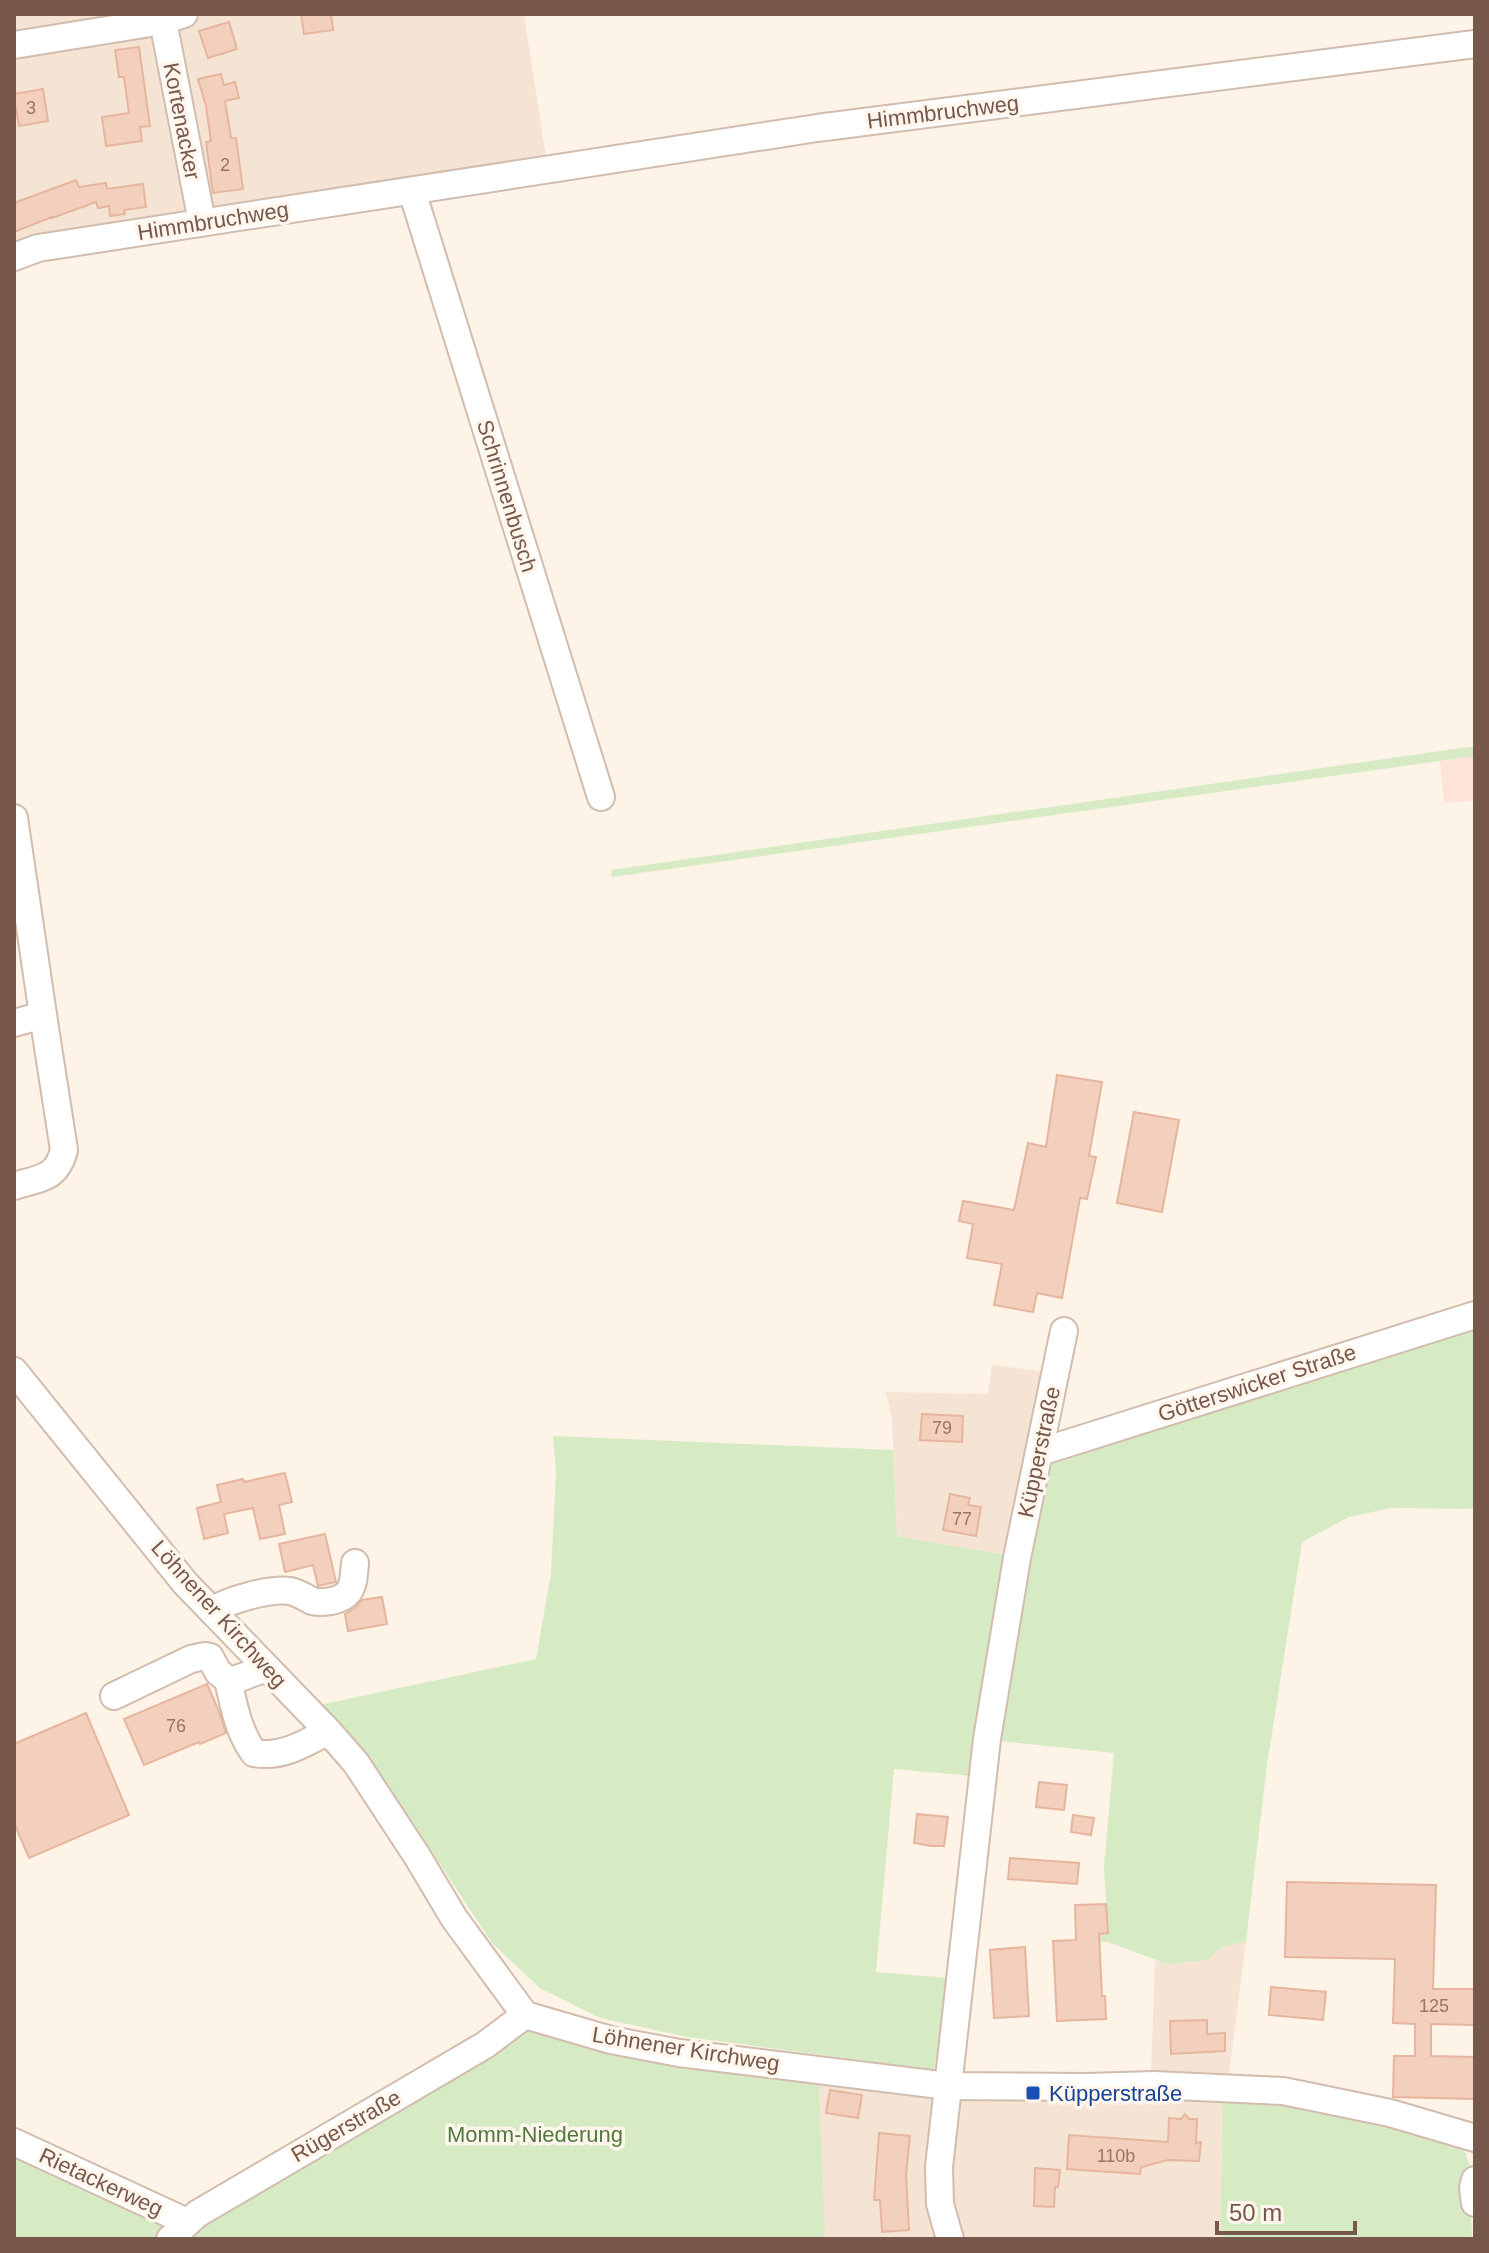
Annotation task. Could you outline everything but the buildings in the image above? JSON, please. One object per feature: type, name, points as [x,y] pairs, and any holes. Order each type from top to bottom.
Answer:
[{"type":"street","name":"Kortenacker","points":[[14,45],[174,17],[202,222]]},
{"type":"street","name":"Himmbruchweg","points":[[14,257],[38,248],[413,193],[817,128],[1475,44]]},
{"type":"street","name":"Schrinnenbusch","points":[[413,193],[601,797]]},
{"type":"street","points":[[14,818],[64,1150],[60,1166],[48,1176],[14,1186]]},
{"type":"street","points":[[14,1023],[43,1015]]},
{"type":"street","name":"Götterswicker Straße","points":[[1040,1452],[1475,1315]]},
{"type":"street","name":"Küpperstraße","points":[[950,2239],[940,2204],[939,2167],[983,1765],[1017,1558],[1064,1331]]},
{"type":"street","name":"Löhnener Kirchweg","points":[[14,1371],[185,1583],[356,1763],[454,1918],[525,2015],[611,2040],[679,2053],[948,2086],[1154,2085],[1283,2091],[1390,2113],[1475,2138]]},
{"type":"street","points":[[212,1611],[221,1604],[278,1591],[303,1594],[321,1603],[338,1599],[348,1594],[352,1587],[355,1563]]},
{"type":"street","points":[[114,1696],[191,1659],[205,1656],[210,1657],[218,1672],[228,1680],[236,1717],[254,1753],[271,1756],[328,1731]]},
{"type":"street","points":[[228,1680],[266,1668]]},
{"type":"street","name":"Rügerstraße","points":[[179,2230],[197,2214],[485,2045],[525,2015]]},
{"type":"street","name":"Rietackerweg","points":[[14,2142],[179,2230]]},
{"type":"street","points":[[1475,2180],[1475,2203]]},
{"type":"shaded area","points":[[14,14],[524,14],[547,163],[14,257]]},
{"type":"shaded area","points":[[1475,756],[1475,801],[1444,803],[1440,761]]},
{"type":"shaded area","points":[[992,1365],[1046,1372],[1011,1556],[897,1536],[892,1420],[886,1392],[988,1394]]},
{"type":"shaded area","points":[[1246,1941],[1229,2074],[1151,2073],[1155,1960],[1167,1964],[1208,1960],[1220,1948]]},
{"type":"shaded area","points":[[819,2082],[1223,2097],[1220,2239],[824,2239]]},
{"type":"green space","points":[[1475,746],[1475,756],[612,877],[611,870]]},
{"type":"green space","points":[[1475,1327],[1475,1509],[1391,1508],[1349,1517],[1302,1542],[1267,1765],[1246,1941],[1220,1948],[1208,1960],[1167,1964],[1108,1942],[1099,1942],[1099,1934],[1108,1932],[1104,1867],[1114,1753],[998,1741],[1044,1472],[1056,1457]]},
{"type":"green space","points":[[553,1436],[893,1450],[897,1536],[1011,1556],[973,1776],[894,1769],[876,1972],[949,1978],[934,2070],[687,2037],[600,2018],[541,1989],[492,1943],[368,1755],[319,1705],[536,1659],[551,1573],[556,1472]]},
{"type":"green space","name":"Momm-Niederung","points":[[549,2026],[819,2082],[825,2239],[14,2239],[14,2147],[172,2221],[502,2029]]},
{"type":"green space","points":[[1223,2097],[1327,2111],[1453,2139],[1465,2152],[1470,2167],[1472,2239],[1220,2239]]},
{"type":"place","name":"Küpperstraße","points":[[1033,2093]]}]
